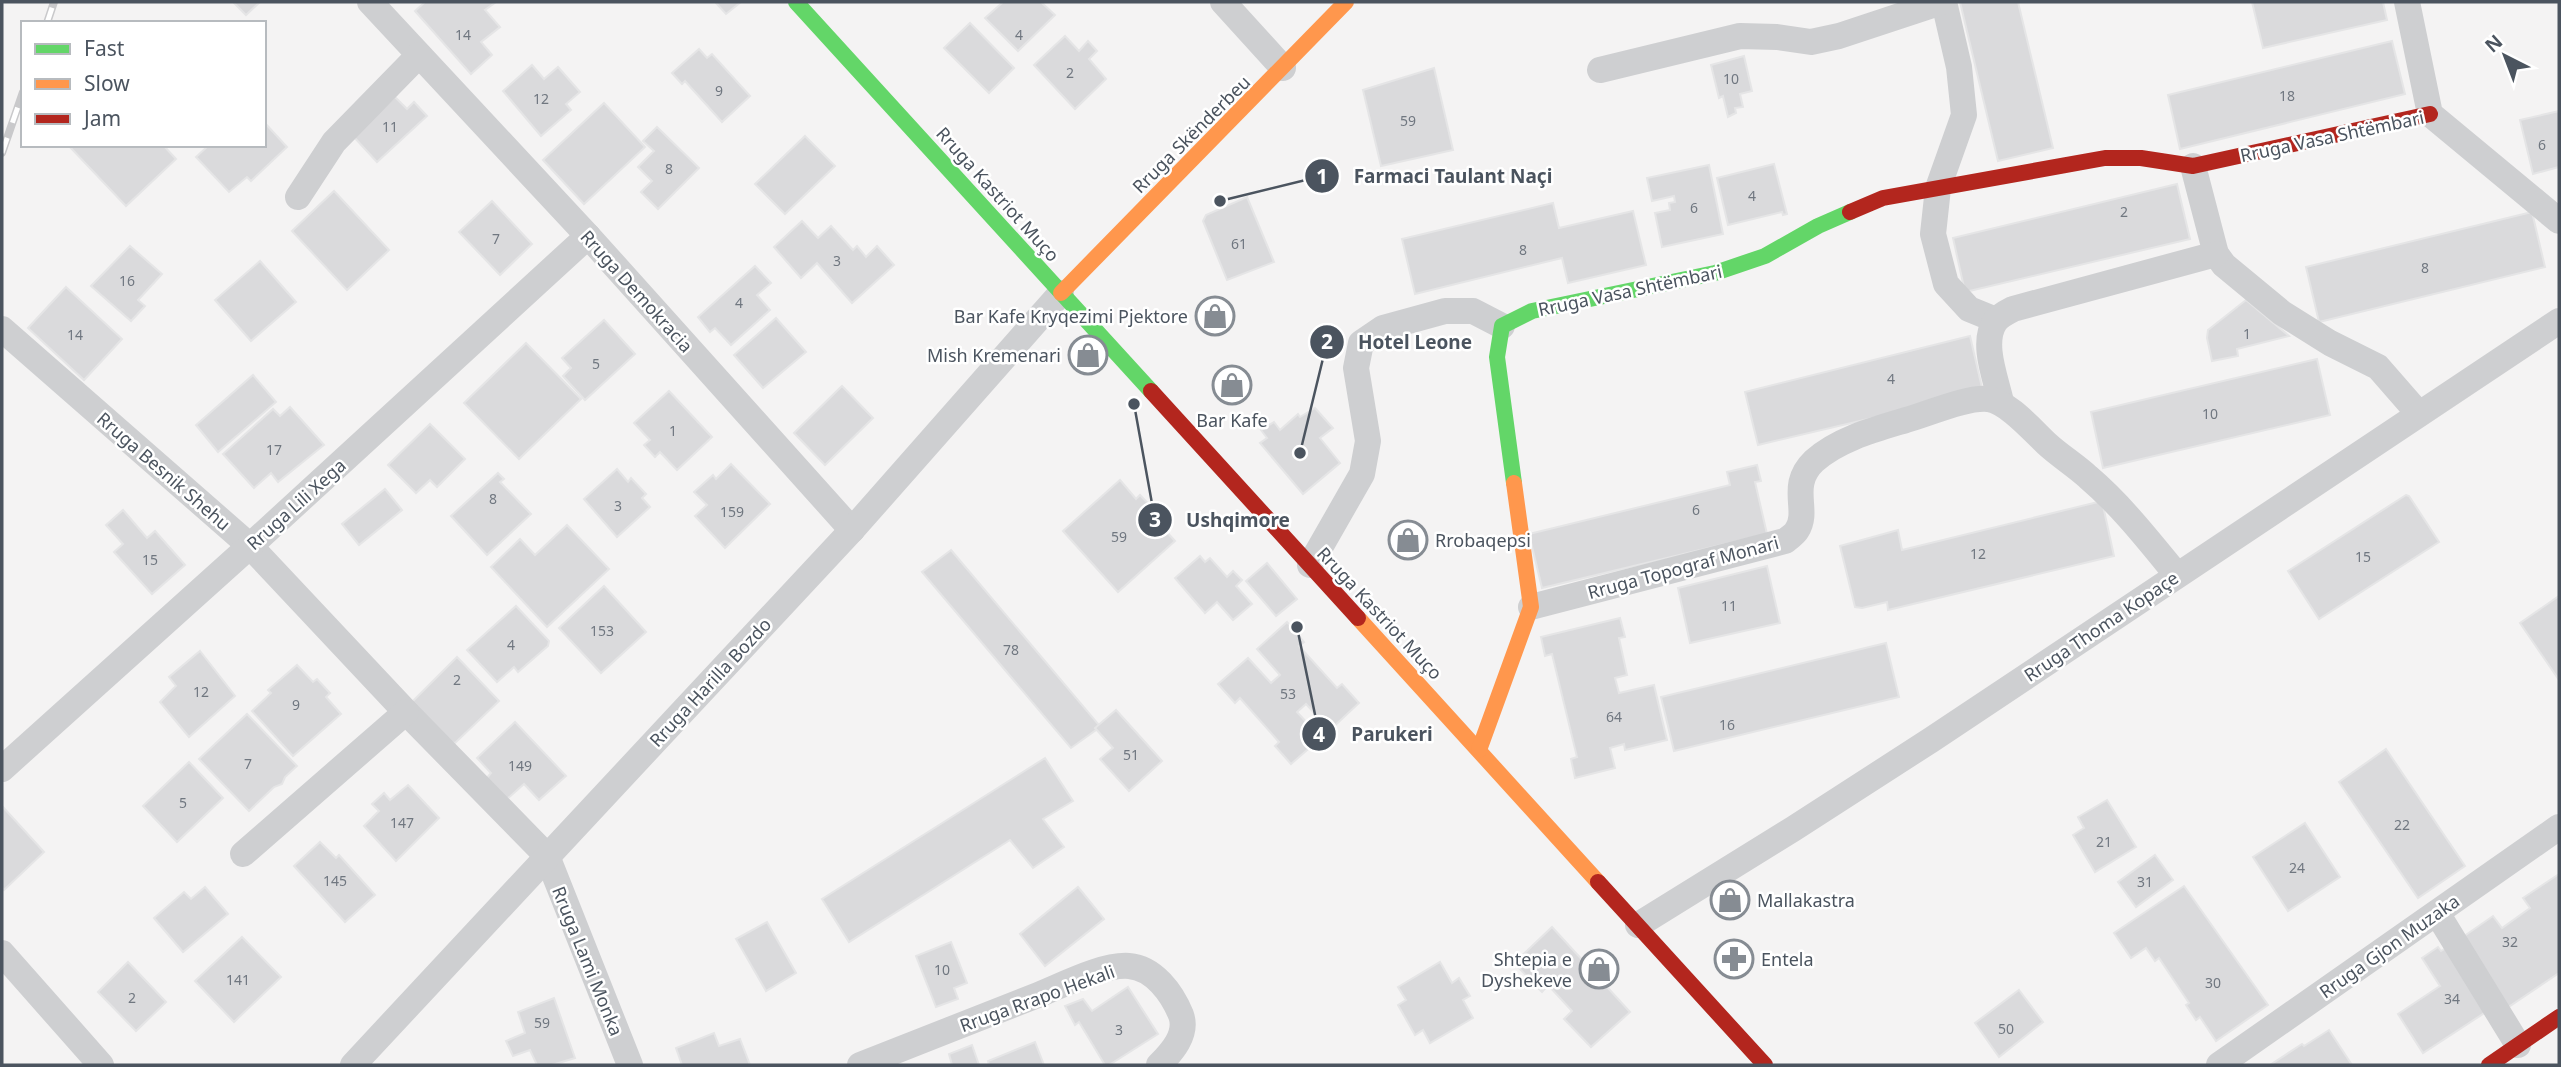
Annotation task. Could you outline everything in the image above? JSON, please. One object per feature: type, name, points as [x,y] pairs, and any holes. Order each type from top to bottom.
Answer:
[{"type":"street","name":"Rruga Demokracia","points":[[370,2],[588,236],[852,530]]},
{"type":"street","name":"Rruga Kastriot Muço","points":[[796,2],[1765,1065]]},
{"type":"street","points":[[1223,2],[1283,68]]},
{"type":"street","name":"Rruga Skënderbeu","points":[[1061,293],[1346,2]]},
{"type":"street","points":[[1600,71],[1740,36],[1777,37],[1811,42],[1839,36],[1943,2],[1959,67],[1964,115],[1938,188],[1933,234],[1946,284],[1969,309],[1996,320]]},
{"type":"street","points":[[2407,2],[2430,114]]},
{"type":"street","points":[[298,197],[334,142],[419,55]]},
{"type":"street","name":"Rruga Vasa Shtëmbari","points":[[1502,326],[1532,311],[1715,273],[1765,256],[1818,226],[1883,198],[2105,159],[2141,158],[2193,166],[2430,114],[2559,221]]},
{"type":"street","points":[[2193,166],[2216,254],[2224,265],[2282,313],[2330,343],[2378,367],[2419,414]]},
{"type":"street","name":"Rruga Lili Xega","points":[[2,769],[588,236]]},
{"type":"street","points":[[2177,575],[2126,514],[2088,476],[2057,453],[2001,402],[1989,336],[1996,320],[2013,309],[2216,254]]},
{"type":"street","name":"Rruga Harilla Bozdo","points":[[353,1065],[852,530],[1061,293]]},
{"type":"street","points":[[1310,565],[1362,474],[1368,441],[1356,368],[1361,343],[1383,328],[1446,311],[1473,311],[1502,326],[1497,357],[1531,607],[1479,750]]},
{"type":"street","name":"Rruga Thoma Kopaçe","points":[[1638,925],[1793,829],[2559,321]]},
{"type":"street","name":"Rruga Besnik Shehu","points":[[2,329],[250,546],[405,712],[547,856]]},
{"type":"street","name":"Rruga Topograf Monari","points":[[1531,607],[1786,541],[1798,530],[1799,492],[1805,472],[1828,451],[1841,443],[1894,423],[1983,399],[2001,402]]},
{"type":"street","points":[[243,854],[405,712]]},
{"type":"street","name":"Rruga Gjon Muzaka","points":[[2219,1065],[2559,827]]},
{"type":"street","name":"Rruga Lami Monka","points":[[547,856],[630,1065]]},
{"type":"street","points":[[2437,913],[2518,1045]]},
{"type":"street","points":[[2,953],[101,1065]]},
{"type":"street","name":"Rruga Rrapo Hekali","points":[[860,1065],[1089,975],[1129,966],[1146,970],[1164,986],[1177,1005],[1183,1022],[1179,1040],[1159,1065]]},
{"type":"street","points":[[2489,1065],[2559,1017]]},
{"type":"building","points":[[233,2],[260,2],[246,15]]},
{"type":"building","points":[[425,2],[496,2],[485,10],[500,27],[481,42],[492,55],[471,74],[415,11]]},
{"type":"building","points":[[715,2],[741,2],[726,14]]},
{"type":"building","points":[[1003,2],[1041,2],[1055,15],[1018,51],[985,18]]},
{"type":"building","points":[[1960,2],[2018,2],[2053,148],[1998,161]]},
{"type":"building","points":[[2252,2],[2383,2],[2387,20],[2263,48]]},
{"type":"building","points":[[970,23],[1014,68],[989,93],[944,48]]},
{"type":"building","points":[[1065,36],[1079,51],[1088,41],[1097,51],[1089,59],[1106,79],[1075,109],[1034,65]]},
{"type":"building","points":[[2392,41],[2405,94],[2180,149],[2168,95]]},
{"type":"building","points":[[699,49],[707,58],[712,54],[750,96],[722,122],[685,81],[682,84],[672,73]]},
{"type":"building","points":[[1744,56],[1752,91],[1740,94],[1743,107],[1735,108],[1736,113],[1728,117],[1723,96],[1719,98],[1711,65]]},
{"type":"building","points":[[532,65],[544,79],[558,67],[580,92],[566,104],[571,110],[541,136],[503,91]]},
{"type":"building","points":[[1434,68],[1453,150],[1381,166],[1363,90]]},
{"type":"building","points":[[395,97],[407,109],[414,102],[427,116],[377,162],[353,136]]},
{"type":"building","points":[[604,103],[645,147],[584,204],[543,160]]},
{"type":"building","points":[[2559,111],[2559,167],[2533,174],[2520,120]]},
{"type":"building","points":[[266,124],[287,147],[251,181],[247,177],[229,192],[196,157],[207,147],[266,147]]},
{"type":"building","points":[[657,127],[699,168],[658,209],[641,192],[652,181],[638,167],[654,151],[643,141]]},
{"type":"building","points":[[805,136],[835,166],[785,214],[755,184]]},
{"type":"building","points":[[70,147],[165,147],[176,159],[126,206]]},
{"type":"building","points":[[1774,164],[1787,214],[1783,215],[1782,212],[1728,225],[1717,178]]},
{"type":"building","points":[[1709,165],[1723,234],[1662,247],[1655,213],[1670,210],[1669,203],[1675,202],[1674,196],[1652,201],[1647,178]]},
{"type":"building","points":[[2177,184],[2190,239],[1965,292],[1953,238]]},
{"type":"building","points":[[334,191],[389,250],[347,290],[292,231]]},
{"type":"building","points":[[1247,197],[1274,262],[1227,280],[1203,221],[1206,215]]},
{"type":"building","points":[[492,201],[532,244],[500,275],[459,232]]},
{"type":"building","points":[[1553,203],[1559,228],[1633,211],[1646,265],[1568,283],[1562,258],[1415,294],[1402,239]]},
{"type":"building","points":[[2532,212],[2545,267],[2319,322],[2306,267]]},
{"type":"building","points":[[802,221],[818,238],[831,226],[853,250],[857,246],[866,257],[877,246],[894,265],[852,303],[817,263],[801,278],[774,247]]},
{"type":"building","points":[[130,246],[162,274],[138,300],[145,306],[131,321],[91,286]]},
{"type":"building","points":[[260,261],[296,302],[251,341],[215,300]]},
{"type":"building","points":[[755,266],[771,283],[757,295],[770,310],[731,345],[715,328],[710,332],[698,317]]},
{"type":"building","points":[[66,287],[122,339],[84,380],[28,328]]},
{"type":"building","points":[[2246,300],[2289,336],[2237,349],[2238,356],[2212,361],[2208,330]]},
{"type":"building","points":[[776,318],[806,352],[763,388],[734,355]]},
{"type":"building","points":[[604,320],[635,354],[585,400],[563,376],[571,368],[562,358]]},
{"type":"building","points":[[1970,336],[1983,392],[1758,445],[1745,392]]},
{"type":"building","points":[[526,343],[581,399],[519,459],[464,403]]},
{"type":"building","points":[[2317,359],[2330,415],[2103,468],[2091,412]]},
{"type":"building","points":[[253,375],[276,402],[218,452],[196,425]]},
{"type":"building","points":[[842,386],[873,418],[825,465],[794,433]]},
{"type":"building","points":[[669,391],[712,437],[677,470],[660,452],[655,457],[644,445],[650,440],[634,423]]},
{"type":"building","points":[[290,407],[324,445],[278,482],[271,473],[254,488],[223,454],[273,409],[280,416]]},
{"type":"building","points":[[1315,408],[1333,428],[1320,438],[1340,463],[1303,494],[1260,443],[1267,438],[1261,430],[1274,422],[1280,430],[1298,414],[1300,417]]},
{"type":"building","points":[[430,424],[465,459],[437,487],[430,480],[416,493],[388,465]]},
{"type":"building","points":[[731,464],[770,504],[725,548],[695,516],[707,505],[694,492],[713,475],[716,479]]},
{"type":"building","points":[[1757,465],[1761,481],[1755,482],[1767,534],[1542,588],[1529,534],[1730,485],[1727,472]]},
{"type":"building","points":[[617,469],[628,482],[631,478],[646,494],[642,498],[650,507],[617,537],[584,499]]},
{"type":"building","points":[[498,473],[504,479],[500,482],[531,514],[487,555],[451,516]]},
{"type":"building","points":[[1120,480],[1136,499],[1140,495],[1159,515],[1155,519],[1175,541],[1118,592],[1063,531]]},
{"type":"building","points":[[385,489],[402,510],[359,545],[342,524]]},
{"type":"building","points":[[2406,495],[2439,542],[2319,619],[2288,571]]},
{"type":"building","points":[[2102,501],[2114,556],[1888,610],[1887,602],[1855,607],[1840,546],[1898,530],[1902,550]]},
{"type":"building","points":[[123,510],[147,538],[155,531],[185,565],[152,594],[114,552],[123,544],[106,525]]},
{"type":"building","points":[[567,525],[609,569],[547,627],[491,567],[520,539],[535,555]]},
{"type":"building","points":[[951,550],[1099,725],[1071,748],[922,572]]},
{"type":"building","points":[[1200,556],[1205,562],[1210,558],[1227,577],[1233,571],[1242,580],[1236,586],[1252,604],[1233,620],[1217,602],[1205,613],[1175,578]]},
{"type":"building","points":[[1267,563],[1297,599],[1276,616],[1246,581]]},
{"type":"building","points":[[1767,566],[1780,623],[1690,643],[1678,588]]},
{"type":"building","points":[[604,586],[646,632],[601,673],[559,628]]},
{"type":"building","points":[[2559,596],[2559,680],[2520,623]]},
{"type":"building","points":[[516,606],[549,641],[548,646],[518,672],[514,667],[497,682],[467,650]]},
{"type":"building","points":[[1620,618],[1625,637],[1619,638],[1627,675],[1615,678],[1619,693],[1654,685],[1667,740],[1625,750],[1624,744],[1610,748],[1615,768],[1575,778],[1571,759],[1577,757],[1552,654],[1545,656],[1541,637]]},
{"type":"building","points":[[1287,622],[1304,642],[1299,646],[1337,688],[1342,684],[1359,703],[1330,730],[1306,704],[1297,712],[1321,738],[1291,764],[1275,746],[1279,742],[1240,698],[1235,703],[1218,684],[1248,658],[1271,683],[1280,675],[1257,649]]},
{"type":"building","points":[[1886,643],[1899,697],[1674,751],[1661,697]]},
{"type":"building","points":[[200,651],[235,696],[189,737],[160,702],[176,686],[169,677]]},
{"type":"building","points":[[457,657],[499,701],[455,743],[448,742],[411,703]]},
{"type":"building","points":[[297,665],[313,682],[317,679],[330,693],[326,697],[341,714],[293,756],[252,711],[271,693],[268,690]]},
{"type":"building","points":[[1116,710],[1162,761],[1129,791],[1100,759],[1113,748],[1095,728]]},
{"type":"building","points":[[247,714],[297,766],[285,777],[282,784],[274,787],[249,811],[199,759]]},
{"type":"building","points":[[515,722],[566,776],[539,800],[524,784],[506,800],[486,779],[491,773],[477,758]]},
{"type":"building","points":[[2386,749],[2465,866],[2418,898],[2339,782]]},
{"type":"building","points":[[1045,758],[1073,801],[1043,819],[1064,847],[1033,868],[1010,840],[849,942],[822,899]]},
{"type":"building","points":[[189,762],[223,798],[177,842],[143,806]]},
{"type":"building","points":[[408,785],[439,818],[396,861],[364,826],[379,811],[372,804],[384,793],[390,800]]},
{"type":"building","points":[[2107,800],[2136,847],[2095,872],[2073,835],[2084,828],[2078,817]]},
{"type":"building","points":[[2,806],[44,852],[4,890],[2,887]]},
{"type":"building","points":[[2305,823],[2340,877],[2288,911],[2253,857]]},
{"type":"building","points":[[320,842],[336,858],[339,855],[375,895],[345,922],[294,866]]},
{"type":"building","points":[[2155,855],[2173,880],[2136,907],[2118,882]]},
{"type":"building","points":[[2559,874],[2559,973],[2504,1010],[2460,939],[2493,916],[2502,928],[2530,908],[2523,898]]},
{"type":"building","points":[[2184,886],[2268,1005],[2216,1041],[2200,1017],[2196,1020],[2186,1005],[2189,1003],[2159,958],[2155,961],[2146,948],[2131,958],[2114,933]]},
{"type":"building","points":[[205,887],[228,914],[183,952],[154,918],[184,892],[191,899]]},
{"type":"building","points":[[1078,887],[1104,919],[1045,966],[1020,934]]},
{"type":"building","points":[[767,922],[796,973],[766,991],[736,939]]},
{"type":"building","points":[[1552,927],[1630,1012],[1591,1047],[1564,1019],[1572,1011],[1548,985],[1542,992],[1514,963]]},
{"type":"building","points":[[242,937],[281,977],[234,1022],[195,981]]},
{"type":"building","points":[[951,942],[967,983],[954,988],[958,999],[936,1007],[916,956]]},
{"type":"building","points":[[2438,947],[2441,951],[2448,947],[2489,1010],[2423,1053],[2398,1014],[2440,986],[2422,958]]},
{"type":"building","points":[[128,962],[166,1002],[136,1031],[98,992]]},
{"type":"building","points":[[1440,962],[1452,983],[1459,978],[1470,996],[1463,1000],[1473,1018],[1430,1043],[1423,1030],[1415,1035],[1398,1005],[1406,1000],[1398,987]]},
{"type":"building","points":[[1128,987],[1158,1034],[1105,1065],[1079,1022],[1075,1025],[1065,1006],[1083,999],[1092,1011]]},
{"type":"building","points":[[2019,990],[2043,1022],[1999,1057],[1975,1023]]},
{"type":"building","points":[[554,998],[575,1058],[552,1065],[537,1065],[530,1050],[513,1056],[506,1041],[525,1033],[518,1012]]},
{"type":"building","points":[[2329,1030],[2352,1065],[2270,1065],[2302,1044],[2304,1046]]},
{"type":"building","points":[[714,1033],[719,1046],[740,1039],[750,1065],[682,1065],[676,1048]]},
{"type":"building","points":[[1035,1042],[1044,1065],[989,1065],[988,1061]]},
{"type":"building","points":[[972,1045],[979,1065],[952,1065],[949,1054]]},
{"type":"railway","points":[[48,21],[54,2]]},
{"type":"railway","points":[[2,153],[21,98]]},
{"type":"traffic: fast","points":[[796,2],[1151,391]]},
{"type":"traffic: fast","points":[[1514,483],[1497,357],[1502,326],[1532,311],[1715,273],[1765,256],[1818,226],[1850,212]]},
{"type":"traffic: slow","points":[[1061,293],[1346,2]]},
{"type":"traffic: slow","points":[[1479,750],[1531,607],[1514,483]]},
{"type":"traffic: slow","points":[[1358,618],[1598,882]]},
{"type":"traffic: jam","points":[[1850,212],[1883,198],[2105,158],[2141,158],[2193,166],[2430,114]]},
{"type":"traffic: jam","points":[[1151,391],[1358,618]]},
{"type":"traffic: jam","points":[[1598,882],[1765,1065]]},
{"type":"traffic: jam","points":[[2489,1065],[2559,1017]]},
{"type":"place","name":"Farmaci Taulant Naçi","points":[[1220,201]]},
{"type":"place","name":"Bar Kafe Kryqezimi Pjektore","points":[[1215,316]]},
{"type":"place","name":"Mish Kremenari","points":[[1088,355]]},
{"type":"place","name":"Bar Kafe","points":[[1232,385]]},
{"type":"place","name":"Ushqimore","points":[[1134,404]]},
{"type":"place","name":"Hotel Leone","points":[[1300,453]]},
{"type":"place","name":"Rrobaqepsi","points":[[1408,540]]},
{"type":"place","name":"Parukeri","points":[[1297,627]]},
{"type":"place","name":"Mallakastra","points":[[1730,900]]},
{"type":"place","name":"Entela","points":[[1734,959]]},
{"type":"place","name":"Shtepia e Dyshekeve","points":[[1599,969]]}]
